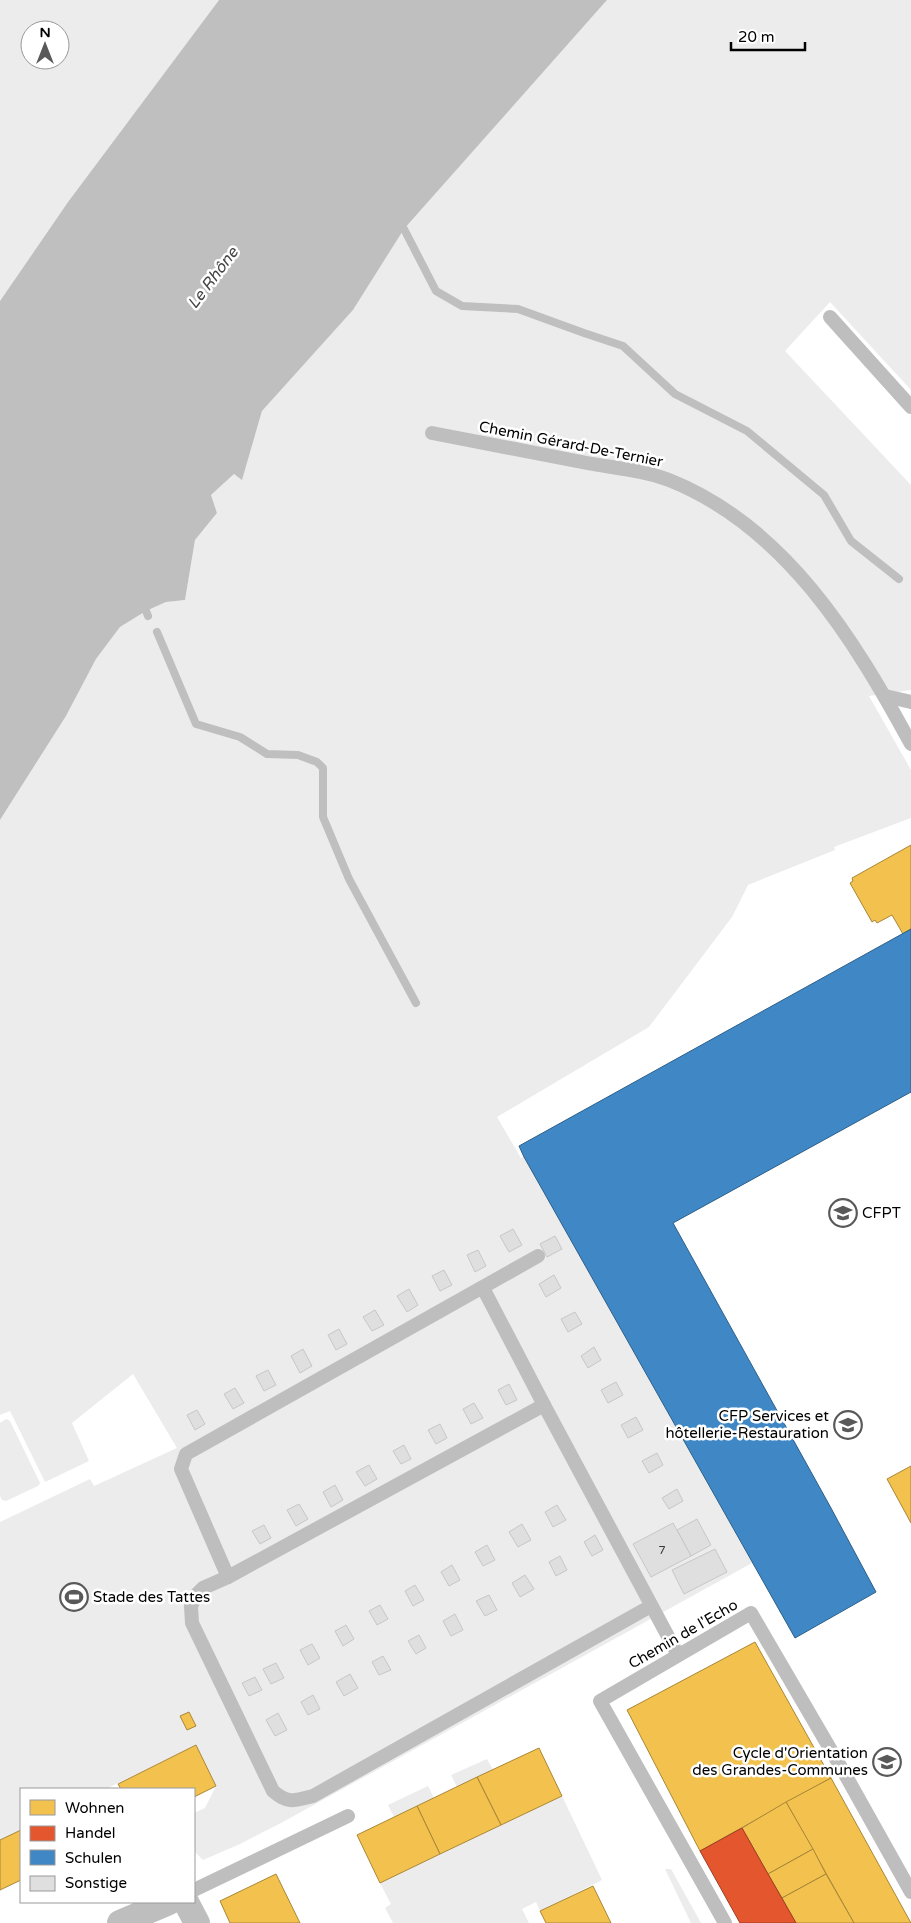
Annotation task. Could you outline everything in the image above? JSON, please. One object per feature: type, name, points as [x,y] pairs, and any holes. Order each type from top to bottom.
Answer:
[{"type":"street","points":[[120,1923],[167,1903]]},
{"type":"street","points":[[187,1903],[197,1923]]},
{"type":"lane","points":[[830,317],[911,407]]},
{"type":"lane","name":"Chemin Gérard-De-Ternier","points":[[432,433],[648,474],[668,480],[713,502],[759,534],[784,557],[836,620],[885,696],[911,744]]},
{"type":"lane","points":[[885,696],[911,702]]},
{"type":"lane","points":[[228,1577],[181,1469],[186,1454],[538,1256]]},
{"type":"lane","points":[[483,1288],[678,1655]]},
{"type":"lane","points":[[544,1405],[228,1577],[203,1588],[197,1594],[191,1606],[192,1623],[273,1791],[282,1798],[294,1802],[313,1796],[652,1606]]},
{"type":"lane","name":"Chemin de l'Echo","points":[[725,1923],[600,1701],[751,1613],[911,1892]]},
{"type":"lane","points":[[195,1890],[348,1816]]},
{"type":"shaded area","points":[[0,0],[219,0],[68,202],[0,301]]},
{"type":"shaded area","points":[[607,0],[911,0],[911,390],[830,302],[785,351],[911,485],[911,690],[869,696],[911,770],[911,818],[834,847],[835,850],[748,885],[732,917],[649,1027],[497,1117],[521,1158],[524,1157],[752,1563],[281,1823],[203,1860],[195,1852],[195,1813],[205,1808],[216,1786],[196,1745],[108,1788],[20,1788],[20,1830],[0,1840],[0,1522],[90,1479],[94,1486],[177,1448],[133,1374],[72,1423],[89,1461],[45,1482],[10,1411],[0,1415],[0,820],[66,716],[96,659],[120,627],[146,611],[166,602],[185,600],[195,540],[217,513],[211,495],[234,474],[242,479],[262,411],[353,310],[404,229]]},
{"type":"shaded area","points":[[6,1419],[10,1421],[40,1483],[38,1486],[6,1501],[2,1500],[0,1496],[0,1423]]},
{"type":"shaded area","points":[[487,1759],[493,1770],[457,1787],[451,1775]]},
{"type":"shaded area","points":[[428,1786],[434,1798],[394,1817],[388,1805]]},
{"type":"shaded area","points":[[562,1796],[602,1880],[540,1911],[536,1902],[522,1909],[529,1923],[393,1923],[385,1908],[391,1904],[380,1883]]},
{"type":"shaded area","points":[[665,1869],[671,1869],[701,1923],[691,1923]]},
{"type":"water","name":"Le Rhône","points":[[219,0],[607,0],[404,229],[353,310],[262,411],[242,480],[234,474],[211,495],[217,513],[195,540],[185,600],[166,602],[146,611],[120,627],[96,659],[66,716],[0,820],[0,301],[68,202]]},
{"type":"building: Wohnen","points":[[911,845],[911,929],[903,934],[892,915],[877,923],[875,920],[872,922],[850,883],[853,881],[852,878]]},
{"type":"building: Wohnen","points":[[911,1466],[911,1523],[887,1479]]},
{"type":"building: Wohnen","points":[[755,1642],[831,1778],[700,1851],[627,1710]]},
{"type":"building: Wohnen","points":[[189,1712],[196,1726],[187,1730],[180,1716]]},
{"type":"building: Wohnen","points":[[196,1745],[216,1786],[195,1796],[195,1788],[120,1788],[118,1784]]},
{"type":"building: Wohnen","points":[[539,1748],[562,1796],[501,1825],[477,1777]]},
{"type":"building: Wohnen","points":[[477,1777],[501,1825],[440,1854],[417,1806]]},
{"type":"building: Wohnen","points":[[831,1778],[911,1923],[854,1923],[786,1802]]},
{"type":"building: Wohnen","points":[[786,1802],[813,1849],[768,1874],[742,1828]]},
{"type":"building: Wohnen","points":[[417,1806],[440,1854],[380,1883],[357,1835]]},
{"type":"building: Wohnen","points":[[20,1830],[20,1880],[0,1890],[0,1840]]},
{"type":"building: Wohnen","points":[[813,1849],[826,1874],[782,1898],[768,1874]]},
{"type":"building: Wohnen","points":[[276,1874],[300,1923],[230,1923],[220,1901]]},
{"type":"building: Wohnen","points":[[826,1874],[854,1923],[796,1923],[782,1898]]},
{"type":"building: Wohnen","points":[[593,1886],[611,1923],[546,1923],[540,1911]]},
{"type":"building: Handel","points":[[742,1828],[796,1923],[740,1923],[700,1851]]},
{"type":"building: Schulen","points":[[911,929],[911,1092],[673,1223],[876,1592],[795,1638],[519,1146]]},
{"type":"building: Sonstige","points":[[513,1229],[522,1245],[509,1252],[500,1236]]},
{"type":"building: Sonstige","points":[[555,1236],[562,1249],[547,1257],[540,1244]]},
{"type":"building: Sonstige","points":[[478,1250],[486,1266],[475,1272],[467,1255]]},
{"type":"building: Sonstige","points":[[444,1270],[452,1285],[440,1291],[432,1276]]},
{"type":"building: Sonstige","points":[[554,1275],[561,1288],[546,1297],[539,1284]]},
{"type":"building: Sonstige","points":[[409,1289],[418,1305],[407,1312],[397,1296]]},
{"type":"building: Sonstige","points":[[375,1310],[384,1325],[372,1331],[363,1317]]},
{"type":"building: Sonstige","points":[[575,1312],[582,1324],[568,1332],[561,1319]]},
{"type":"building: Sonstige","points":[[339,1329],[347,1344],[336,1350],[328,1335]]},
{"type":"building: Sonstige","points":[[594,1347],[601,1360],[588,1368],[581,1356]]},
{"type":"building: Sonstige","points":[[303,1349],[312,1366],[300,1373],[291,1356]]},
{"type":"building: Sonstige","points":[[268,1370],[276,1385],[264,1391],[256,1376]]},
{"type":"building: Sonstige","points":[[616,1382],[623,1395],[608,1403],[601,1390]]},
{"type":"building: Sonstige","points":[[509,1384],[517,1400],[506,1405],[498,1390]]},
{"type":"building: Sonstige","points":[[235,1388],[244,1403],[233,1409],[224,1394]]},
{"type":"building: Sonstige","points":[[474,1403],[483,1418],[471,1424],[463,1409]]},
{"type":"building: Sonstige","points":[[197,1410],[205,1424],[195,1430],[187,1415]]},
{"type":"building: Sonstige","points":[[636,1417],[643,1430],[628,1438],[621,1425]]},
{"type":"building: Sonstige","points":[[440,1424],[447,1438],[436,1444],[428,1430]]},
{"type":"building: Sonstige","points":[[404,1445],[411,1459],[401,1464],[393,1451]]},
{"type":"building: Sonstige","points":[[657,1453],[663,1465],[649,1473],[642,1461]]},
{"type":"building: Sonstige","points":[[369,1465],[377,1479],[365,1486],[356,1472]]},
{"type":"building: Sonstige","points":[[335,1485],[343,1500],[331,1507],[323,1492]]},
{"type":"building: Sonstige","points":[[677,1489],[683,1501],[669,1509],[662,1498]]},
{"type":"building: Sonstige","points":[[299,1504],[308,1519],[296,1526],[287,1510]]},
{"type":"building: Sonstige","points":[[557,1505],[566,1520],[553,1527],[545,1512]]},
{"type":"building: Sonstige","points":[[697,1519],[711,1545],[691,1556],[677,1530]]},
{"type":"building: Sonstige","points":[[673,1523],[691,1556],[651,1577],[633,1544]]},
{"type":"building: Sonstige","points":[[522,1524],[531,1540],[518,1547],[509,1532]]},
{"type":"building: Sonstige","points":[[264,1525],[271,1538],[260,1544],[252,1531]]},
{"type":"building: Sonstige","points":[[595,1535],[603,1550],[592,1556],[584,1542]]},
{"type":"building: Sonstige","points":[[487,1545],[495,1560],[483,1566],[475,1552]]},
{"type":"building: Sonstige","points":[[715,1549],[727,1572],[684,1594],[672,1570]]},
{"type":"building: Sonstige","points":[[560,1556],[567,1570],[556,1576],[549,1562]]},
{"type":"building: Sonstige","points":[[452,1565],[460,1580],[449,1586],[441,1572]]},
{"type":"building: Sonstige","points":[[525,1575],[534,1589],[520,1597],[512,1583]]},
{"type":"building: Sonstige","points":[[415,1585],[424,1600],[413,1606],[405,1591]]},
{"type":"building: Sonstige","points":[[489,1595],[497,1610],[485,1616],[476,1601]]},
{"type":"building: Sonstige","points":[[380,1605],[388,1619],[377,1625],[369,1611]]},
{"type":"building: Sonstige","points":[[455,1614],[463,1630],[451,1636],[443,1621]]},
{"type":"building: Sonstige","points":[[346,1625],[354,1639],[343,1646],[335,1631]]},
{"type":"building: Sonstige","points":[[419,1635],[426,1648],[416,1654],[408,1641]]},
{"type":"building: Sonstige","points":[[312,1644],[320,1658],[308,1665],[300,1650]]},
{"type":"building: Sonstige","points":[[383,1656],[391,1670],[379,1675],[372,1662]]},
{"type":"building: Sonstige","points":[[276,1663],[284,1678],[271,1684],[263,1669]]},
{"type":"building: Sonstige","points":[[350,1674],[358,1688],[344,1696],[336,1682]]},
{"type":"building: Sonstige","points":[[255,1677],[262,1690],[249,1696],[242,1683]]},
{"type":"building: Sonstige","points":[[313,1695],[320,1709],[308,1715],[301,1702]]},
{"type":"building: Sonstige","points":[[278,1713],[287,1730],[275,1736],[266,1720]]},
{"type":"waterway","points":[[404,229],[436,291],[462,306],[518,309],[623,346],[675,394],[747,431],[824,495],[851,541],[899,579]]},
{"type":"waterway","points":[[146,611],[148,616]]},
{"type":"waterway","points":[[157,632],[196,724],[240,737],[267,754],[298,755],[317,762],[323,768],[323,817],[349,879],[416,1003]]},
{"type":"place","name":"CFPT","points":[[843,1213]]},
{"type":"place","name":"CFP Services et hôtellerie-Restauration","points":[[848,1425]]},
{"type":"place","name":"Stade des Tattes","points":[[74,1597]]},
{"type":"place","name":"Cycle d'Orientation des Grandes-Communes","points":[[887,1762]]}]
